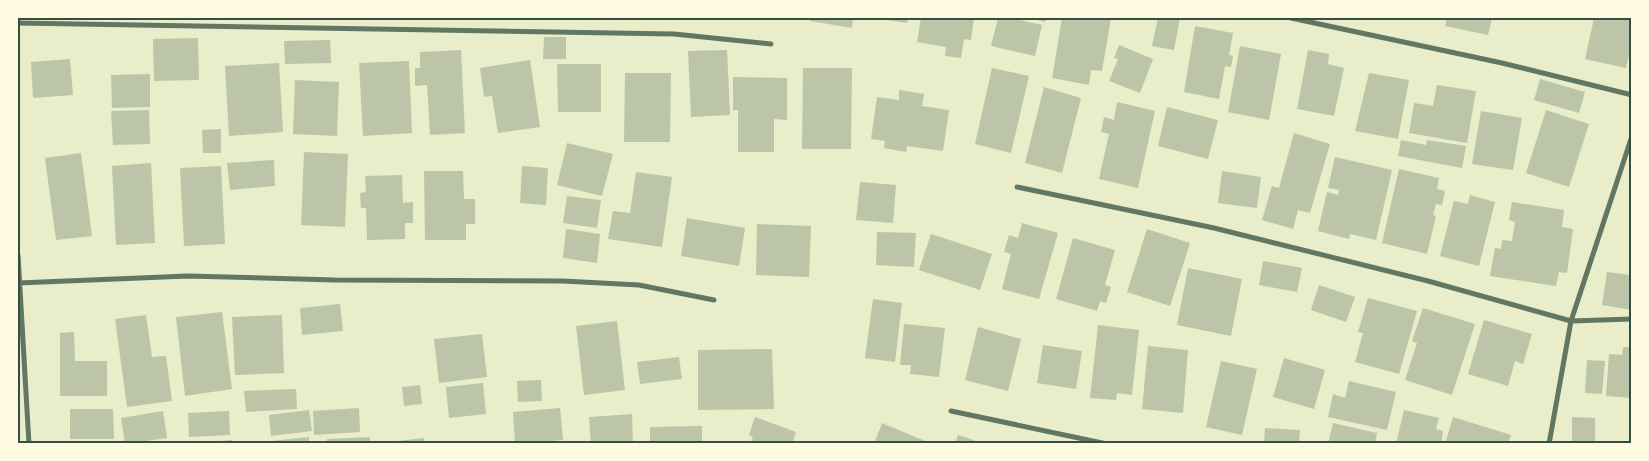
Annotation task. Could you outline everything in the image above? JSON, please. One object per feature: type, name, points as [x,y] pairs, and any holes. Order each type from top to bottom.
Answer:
[{"type":"street","points":[[1291,18],[1502,64],[1632,95]]},
{"type":"street","points":[[18,23],[674,34],[771,44]]},
{"type":"street","points":[[1549,444],[1571,322],[1624,155],[1632,136]]},
{"type":"street","points":[[1624,155],[1632,155]]},
{"type":"street","points":[[1017,187],[1214,228],[1428,280],[1571,322],[1632,319]]},
{"type":"street","points":[[18,255],[29,444]]},
{"type":"street","points":[[19,283],[188,276],[344,280],[563,281],[639,285],[714,300]]},
{"type":"street","points":[[951,411],[1107,444]]},
{"type":"building","points":[[811,18],[853,18],[852,28],[810,21]]},
{"type":"building","points":[[875,18],[908,18],[907,23]]},
{"type":"building","points":[[921,18],[974,18],[971,40],[964,39],[961,58],[945,56],[946,47],[917,42]]},
{"type":"building","points":[[998,18],[1011,18],[1042,25],[1035,56],[991,46]]},
{"type":"building","points":[[1031,18],[1046,18],[1045,22]]},
{"type":"building","points":[[1062,18],[1111,18],[1102,71],[1091,70],[1089,85],[1052,78]]},
{"type":"building","points":[[1158,18],[1180,18],[1174,50],[1152,46]]},
{"type":"building","points":[[1447,18],[1492,18],[1488,35],[1445,26]]},
{"type":"building","points":[[1594,18],[1632,18],[1632,40],[1626,68],[1585,59]]},
{"type":"building","points":[[1195,26],[1233,33],[1229,55],[1233,56],[1231,67],[1225,66],[1219,99],[1184,92]]},
{"type":"building","points":[[544,37],[566,37],[566,59],[543,59]]},
{"type":"building","points":[[198,38],[199,80],[154,81],[153,39]]},
{"type":"building","points":[[330,40],[331,63],[285,64],[284,41]]},
{"type":"building","points":[[1119,45],[1153,59],[1140,93],[1109,81],[1118,59],[1114,58]]},
{"type":"building","points":[[1240,46],[1281,54],[1269,120],[1228,112]]},
{"type":"building","points":[[461,50],[465,133],[430,135],[427,85],[415,86],[415,68],[420,68],[420,52]]},
{"type":"building","points":[[727,50],[730,115],[691,117],[688,51]]},
{"type":"building","points":[[1308,50],[1329,54],[1328,64],[1344,68],[1334,116],[1297,109]]},
{"type":"building","points":[[70,59],[73,95],[33,98],[31,62]]},
{"type":"building","points":[[530,60],[540,127],[498,133],[492,96],[484,97],[480,68]]},
{"type":"building","points":[[409,61],[412,133],[363,136],[359,63]]},
{"type":"building","points":[[279,63],[283,132],[229,136],[225,66]]},
{"type":"building","points":[[557,64],[601,64],[601,112],[558,112]]},
{"type":"building","points":[[803,68],[852,68],[851,149],[802,149]]},
{"type":"building","points":[[992,68],[1029,76],[1011,153],[975,144]]},
{"type":"building","points":[[625,73],[671,73],[670,142],[624,142]]},
{"type":"building","points":[[1369,73],[1409,80],[1398,139],[1355,131]]},
{"type":"building","points":[[150,74],[150,107],[112,108],[111,75]]},
{"type":"building","points":[[733,77],[787,78],[787,120],[774,119],[774,152],[738,152],[738,110],[733,110]]},
{"type":"building","points":[[1540,79],[1585,92],[1579,113],[1534,100]]},
{"type":"building","points":[[295,80],[339,82],[337,136],[293,134]]},
{"type":"building","points":[[1437,85],[1476,91],[1467,143],[1409,133],[1414,103],[1433,106]]},
{"type":"building","points":[[1044,87],[1081,98],[1062,173],[1025,163]]},
{"type":"building","points":[[899,90],[924,94],[922,106],[949,110],[943,151],[907,146],[906,152],[884,148],[885,141],[871,139],[877,97],[899,100]]},
{"type":"building","points":[[1117,102],[1155,111],[1138,188],[1099,179],[1109,134],[1101,132],[1104,117],[1114,120]]},
{"type":"building","points":[[1167,107],[1218,120],[1208,159],[1158,146]]},
{"type":"building","points":[[149,110],[150,144],[113,145],[111,111]]},
{"type":"building","points":[[1546,110],[1589,124],[1569,187],[1526,173]]},
{"type":"building","points":[[1481,111],[1522,118],[1513,170],[1472,164]]},
{"type":"building","points":[[221,129],[221,153],[203,153],[202,130]]},
{"type":"building","points":[[1294,133],[1330,144],[1310,213],[1298,210],[1293,229],[1262,220],[1272,186],[1279,188]]},
{"type":"building","points":[[1401,140],[1426,145],[1427,140],[1466,146],[1462,168],[1398,156]]},
{"type":"building","points":[[567,143],[613,154],[602,196],[557,185]]},
{"type":"building","points":[[304,152],[348,154],[345,227],[301,225]]},
{"type":"building","points":[[81,153],[92,236],[56,240],[45,158]]},
{"type":"building","points":[[1335,157],[1392,170],[1376,240],[1350,234],[1349,239],[1318,231],[1327,192],[1338,195],[1339,190],[1328,188]]},
{"type":"building","points":[[274,160],[275,186],[230,190],[227,163]]},
{"type":"building","points":[[151,163],[155,243],[116,245],[112,166]]},
{"type":"building","points":[[221,166],[225,244],[184,246],[180,168]]},
{"type":"building","points":[[522,166],[548,168],[546,205],[520,203]]},
{"type":"building","points":[[1399,169],[1439,178],[1437,189],[1445,191],[1442,205],[1436,204],[1433,215],[1436,216],[1427,254],[1382,243]]},
{"type":"building","points":[[424,171],[463,171],[464,199],[475,199],[475,224],[466,224],[466,240],[425,240]]},
{"type":"building","points":[[1222,171],[1261,177],[1257,208],[1218,203]]},
{"type":"building","points":[[636,172],[672,177],[662,247],[608,239],[613,211],[630,213]]},
{"type":"building","points":[[402,175],[403,203],[413,202],[413,223],[405,223],[405,239],[367,240],[366,208],[361,208],[360,193],[366,192],[365,176]]},
{"type":"building","points":[[860,182],[896,185],[893,223],[856,220]]},
{"type":"building","points":[[1470,195],[1495,202],[1479,266],[1440,256],[1454,201],[1468,204]]},
{"type":"building","points":[[567,196],[601,200],[597,228],[563,223]]},
{"type":"building","points":[[1512,202],[1564,210],[1562,227],[1573,229],[1567,273],[1559,272],[1556,286],[1490,276],[1495,248],[1501,249],[1502,240],[1512,241],[1515,222],[1509,220]]},
{"type":"building","points":[[687,218],[745,228],[739,266],[681,256]]},
{"type":"building","points":[[1022,223],[1058,233],[1039,299],[1002,289],[1011,254],[1004,252],[1009,235],[1018,238]]},
{"type":"building","points":[[757,224],[811,226],[809,277],[756,275]]},
{"type":"building","points":[[566,229],[600,234],[597,263],[563,258]]},
{"type":"building","points":[[1147,229],[1190,243],[1170,306],[1127,292]]},
{"type":"building","points":[[877,232],[916,233],[914,267],[876,265]]},
{"type":"building","points":[[931,234],[992,254],[980,290],[919,270]]},
{"type":"building","points":[[1073,238],[1115,250],[1105,285],[1111,287],[1106,303],[1100,301],[1097,311],[1056,299]]},
{"type":"building","points":[[1263,261],[1302,268],[1297,292],[1259,285]]},
{"type":"building","points":[[1188,268],[1242,279],[1231,336],[1177,325]]},
{"type":"building","points":[[1607,272],[1631,275],[1629,292],[1632,292],[1632,310],[1602,305]]},
{"type":"building","points":[[1319,285],[1355,297],[1346,322],[1311,310]]},
{"type":"building","points":[[1368,298],[1417,311],[1399,374],[1355,362],[1363,333],[1358,332]]},
{"type":"building","points":[[873,299],[902,303],[895,362],[865,358]]},
{"type":"building","points":[[340,304],[343,331],[302,335],[300,308]]},
{"type":"building","points":[[1423,308],[1475,324],[1452,395],[1405,380],[1417,343],[1412,341]]},
{"type":"building","points":[[222,312],[232,389],[185,396],[176,317]]},
{"type":"building","points":[[146,315],[152,357],[166,356],[172,401],[127,407],[115,319]]},
{"type":"building","points":[[282,315],[284,373],[235,375],[232,317]]},
{"type":"building","points":[[1484,320],[1532,334],[1523,364],[1515,361],[1508,386],[1468,374]]},
{"type":"building","points":[[617,321],[625,390],[584,395],[576,326]]},
{"type":"building","points":[[904,324],[945,328],[939,377],[910,374],[911,365],[900,365]]},
{"type":"building","points":[[1098,325],[1139,330],[1132,395],[1117,393],[1116,400],[1090,398]]},
{"type":"building","points":[[978,327],[1021,339],[1008,391],[965,380]]},
{"type":"building","points":[[74,332],[75,361],[107,361],[107,396],[60,396],[60,333]]},
{"type":"building","points":[[482,334],[487,377],[439,383],[434,339]]},
{"type":"building","points":[[1043,345],[1082,351],[1076,389],[1037,383]]},
{"type":"building","points":[[1148,346],[1188,350],[1183,413],[1142,409]]},
{"type":"building","points":[[1623,347],[1632,347],[1632,398],[1606,396],[1609,354],[1622,355]]},
{"type":"building","points":[[772,349],[774,409],[698,410],[698,350]]},
{"type":"building","points":[[679,357],[682,379],[640,384],[637,362]]},
{"type":"building","points":[[1284,358],[1325,370],[1314,409],[1273,397]]},
{"type":"building","points":[[1587,360],[1605,361],[1602,394],[1585,393]]},
{"type":"building","points":[[1221,361],[1257,369],[1242,435],[1206,427]]},
{"type":"building","points":[[541,380],[542,401],[518,402],[517,381]]},
{"type":"building","points":[[1349,381],[1396,392],[1387,430],[1328,417],[1333,394],[1345,398]]},
{"type":"building","points":[[483,383],[486,414],[449,418],[446,387]]},
{"type":"building","points":[[420,385],[422,404],[404,406],[402,387]]},
{"type":"building","points":[[296,389],[297,409],[246,412],[244,391]]},
{"type":"building","points":[[359,408],[360,432],[314,435],[313,411]]},
{"type":"building","points":[[560,408],[563,440],[515,444],[513,412]]},
{"type":"building","points":[[70,409],[113,409],[114,439],[70,439]]},
{"type":"building","points":[[309,410],[312,431],[271,436],[269,415]]},
{"type":"building","points":[[1404,410],[1439,418],[1436,429],[1443,431],[1441,444],[1396,444]]},
{"type":"building","points":[[163,411],[167,438],[125,444],[121,418]]},
{"type":"building","points":[[229,411],[230,435],[189,437],[188,413]]},
{"type":"building","points":[[632,414],[633,444],[591,444],[589,417]]},
{"type":"building","points":[[755,417],[796,432],[792,444],[750,444],[753,437],[749,435]]},
{"type":"building","points":[[1453,417],[1511,435],[1508,444],[1445,444]]},
{"type":"building","points":[[1572,417],[1595,418],[1595,444],[1572,444]]},
{"type":"building","points":[[882,423],[925,441],[924,444],[874,444]]},
{"type":"building","points":[[1333,423],[1377,433],[1375,444],[1328,444]]},
{"type":"building","points":[[702,426],[702,444],[650,444],[650,427]]},
{"type":"building","points":[[1265,428],[1300,430],[1299,444],[1264,444]]},
{"type":"building","points":[[958,435],[982,443],[982,444],[955,444]]},
{"type":"building","points":[[309,437],[309,444],[271,444],[271,441]]},
{"type":"building","points":[[370,437],[370,444],[327,444],[327,439]]},
{"type":"building","points":[[424,438],[424,444],[389,444],[389,442]]},
{"type":"building","points":[[232,440],[232,444],[206,444],[206,442]]}]
